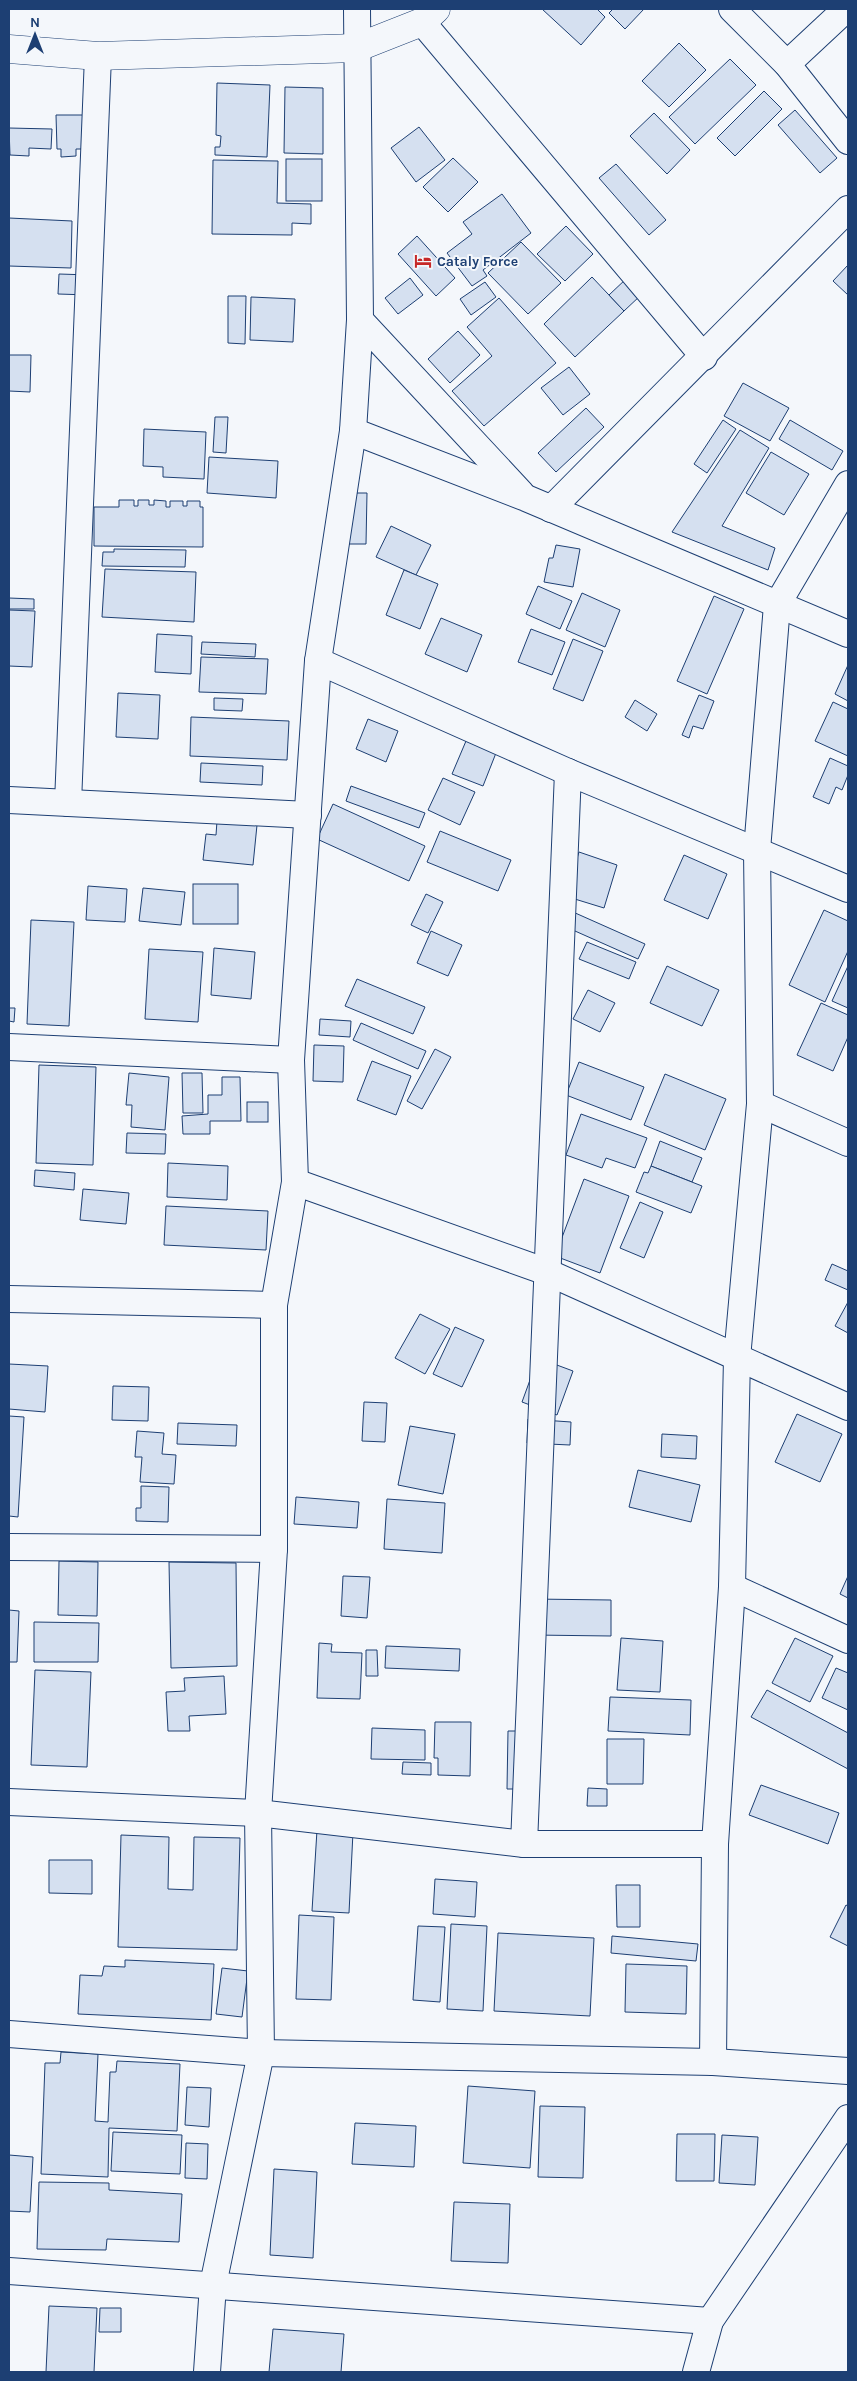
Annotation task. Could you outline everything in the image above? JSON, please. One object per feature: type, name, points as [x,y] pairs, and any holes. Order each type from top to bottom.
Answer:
[{"type":"street","points":[[207,2372],[214,2285],[261,2053],[258,1813],[274,1549],[274,1305],[295,1182],[292,1060],[318,661],[353,431],[360,320],[356,9]]},
{"type":"street","points":[[732,9],[787,64],[848,141]]},
{"type":"street","points":[[787,64],[846,9]]},
{"type":"street","points":[[9,49],[98,56],[356,48],[429,15],[704,357]]},
{"type":"street","points":[[68,803],[98,56]]},
{"type":"street","points":[[551,509],[704,357],[848,209]]},
{"type":"street","points":[[360,320],[526,498]]},
{"type":"street","points":[[353,431],[526,498],[848,634]]},
{"type":"street","points":[[713,2062],[715,1844],[732,1587],[737,1358],[760,1104],[757,850],[777,605],[848,484]]},
{"type":"street","points":[[318,661],[568,772],[848,889]]},
{"type":"street","points":[[524,1844],[568,772]]},
{"type":"street","points":[[9,800],[308,815]]},
{"type":"street","points":[[9,1047],[292,1060]]},
{"type":"street","points":[[760,1104],[848,1143]]},
{"type":"street","points":[[295,1182],[547,1272],[848,1407]]},
{"type":"street","points":[[9,1299],[274,1305]]},
{"type":"street","points":[[9,1547],[274,1549]]},
{"type":"street","points":[[732,1587],[848,1640]]},
{"type":"street","points":[[9,1802],[258,1813],[524,1844],[715,1844]]},
{"type":"street","points":[[9,2034],[261,2053],[713,2062],[848,2071]]},
{"type":"street","points":[[696,2372],[710,2321],[848,2118]]},
{"type":"street","points":[[9,2270],[710,2321]]},
{"type":"building","points":[[542,9],[597,9],[605,17],[581,45]]},
{"type":"building","points":[[613,9],[644,9],[625,29],[609,13]]},
{"type":"building","points":[[679,43],[706,70],[669,107],[642,81]]},
{"type":"building","points":[[730,59],[756,85],[695,144],[669,117]]},
{"type":"building","points":[[217,83],[270,85],[267,157],[215,155],[215,147],[220,147],[221,136],[216,135]]},
{"type":"building","points":[[285,87],[323,88],[323,154],[284,153]]},
{"type":"building","points":[[764,91],[782,109],[735,156],[717,138]]},
{"type":"building","points":[[795,110],[837,158],[820,173],[778,125]]},
{"type":"building","points":[[654,113],[690,150],[667,174],[630,136]]},
{"type":"building","points":[[56,115],[88,115],[88,149],[76,149],[76,156],[61,157],[61,149],[57,149]]},
{"type":"building","points":[[419,127],[445,160],[416,182],[391,148]]},
{"type":"building","points":[[9,128],[52,129],[51,149],[29,148],[29,156],[10,155]]},
{"type":"building","points":[[453,158],[478,182],[448,212],[423,187]]},
{"type":"building","points":[[286,159],[322,159],[322,201],[286,201]]},
{"type":"building","points":[[213,160],[278,161],[277,203],[311,204],[311,224],[292,223],[292,235],[212,234]]},
{"type":"building","points":[[616,164],[666,220],[649,235],[599,178]]},
{"type":"building","points":[[502,194],[531,233],[483,270],[487,276],[472,286],[447,253],[472,234],[463,222]]},
{"type":"building","points":[[9,218],[72,221],[71,268],[9,266]]},
{"type":"building","points":[[566,226],[593,254],[565,281],[537,254]]},
{"type":"building","points":[[417,236],[455,278],[436,296],[398,254]]},
{"type":"building","points":[[521,242],[561,283],[528,314],[488,273]]},
{"type":"building","points":[[848,265],[848,295],[833,281]]},
{"type":"building","points":[[59,274],[90,275],[89,295],[58,294]]},
{"type":"building","points":[[592,277],[624,311],[575,357],[544,324]]},
{"type":"building","points":[[410,278],[423,295],[398,314],[385,298]]},
{"type":"building","points":[[627,278],[641,295],[624,311],[609,295]]},
{"type":"building","points":[[485,282],[496,297],[471,315],[460,299]]},
{"type":"building","points":[[228,296],[246,296],[245,344],[228,343]]},
{"type":"building","points":[[251,297],[295,299],[293,342],[250,340]]},
{"type":"building","points":[[499,298],[556,363],[484,426],[452,391],[492,356],[467,327]]},
{"type":"building","points":[[458,331],[480,355],[450,383],[428,359]]},
{"type":"building","points":[[9,355],[31,355],[30,392],[9,391]]},
{"type":"building","points":[[569,367],[590,394],[563,415],[541,388]]},
{"type":"building","points":[[743,383],[789,408],[770,441],[724,416]]},
{"type":"building","points":[[586,408],[604,427],[556,472],[538,453]]},
{"type":"building","points":[[215,417],[228,417],[226,453],[213,452]]},
{"type":"building","points":[[723,420],[736,429],[707,473],[694,464]]},
{"type":"building","points":[[790,420],[843,451],[832,470],[779,439]]},
{"type":"building","points":[[144,429],[206,432],[204,479],[163,477],[163,467],[143,466]]},
{"type":"building","points":[[740,430],[769,448],[722,526],[775,548],[768,570],[672,532]]},
{"type":"building","points":[[771,452],[809,474],[784,515],[746,493]]},
{"type":"building","points":[[209,457],[278,461],[276,498],[207,493]]},
{"type":"building","points":[[349,493],[367,493],[366,544],[348,544]]},
{"type":"building","points":[[119,500],[134,500],[134,506],[138,506],[138,500],[149,500],[149,505],[154,505],[154,500],[166,501],[166,507],[170,507],[170,501],[183,501],[183,506],[187,506],[187,501],[200,501],[200,507],[203,507],[203,547],[94,546],[94,507],[119,507]]},
{"type":"building","points":[[391,526],[431,545],[416,575],[376,557]]},
{"type":"building","points":[[556,545],[580,549],[573,587],[544,582],[549,558],[553,558]]},
{"type":"building","points":[[114,549],[186,550],[185,567],[102,566],[103,552],[114,552]]},
{"type":"building","points":[[105,569],[196,572],[194,622],[102,617]]},
{"type":"building","points":[[404,570],[438,584],[420,629],[386,615]]},
{"type":"building","points":[[538,586],[572,601],[560,629],[526,614]]},
{"type":"building","points":[[582,593],[620,610],[605,647],[566,630]]},
{"type":"building","points":[[714,596],[744,609],[707,694],[677,681]]},
{"type":"building","points":[[9,598],[34,599],[34,609],[9,609]]},
{"type":"building","points":[[9,610],[35,611],[32,667],[9,666]]},
{"type":"building","points":[[441,618],[482,635],[467,672],[425,654]]},
{"type":"building","points":[[531,629],[565,642],[552,675],[518,662]]},
{"type":"building","points":[[157,634],[192,636],[191,674],[155,672]]},
{"type":"building","points":[[573,639],[603,651],[583,701],[553,689]]},
{"type":"building","points":[[202,642],[256,644],[255,657],[201,654]]},
{"type":"building","points":[[201,657],[268,659],[266,694],[199,692]]},
{"type":"building","points":[[848,665],[848,701],[835,694]]},
{"type":"building","points":[[118,693],[160,695],[158,739],[116,737]]},
{"type":"building","points":[[699,695],[714,701],[703,729],[693,726],[689,738],[682,735]]},
{"type":"building","points":[[214,698],[243,699],[242,711],[214,710]]},
{"type":"building","points":[[635,700],[657,714],[647,731],[625,717]]},
{"type":"building","points":[[833,702],[848,709],[848,756],[815,741]]},
{"type":"building","points":[[191,717],[289,721],[287,760],[190,756]]},
{"type":"building","points":[[368,719],[398,731],[386,762],[356,749]]},
{"type":"building","points":[[466,741],[496,753],[483,786],[452,774]]},
{"type":"building","points":[[830,758],[848,766],[848,775],[842,790],[836,787],[829,804],[813,797]]},
{"type":"building","points":[[201,763],[263,766],[262,785],[200,782]]},
{"type":"building","points":[[443,778],[475,792],[460,825],[428,810]]},
{"type":"building","points":[[351,786],[425,813],[419,828],[346,801]]},
{"type":"building","points":[[333,804],[425,846],[409,881],[317,839]]},
{"type":"building","points":[[217,821],[257,825],[253,865],[203,860],[206,834],[216,835]]},
{"type":"building","points":[[440,831],[511,860],[498,891],[427,862]]},
{"type":"building","points":[[579,852],[617,865],[604,908],[565,896]]},
{"type":"building","points":[[684,855],[727,874],[708,919],[664,900]]},
{"type":"building","points":[[193,884],[238,884],[238,924],[193,924]]},
{"type":"building","points":[[88,886],[127,889],[125,922],[86,920]]},
{"type":"building","points":[[143,888],[185,892],[181,925],[139,921]]},
{"type":"building","points":[[426,894],[443,902],[428,933],[411,925]]},
{"type":"building","points":[[824,910],[848,921],[848,951],[825,1002],[789,985]]},
{"type":"building","points":[[573,912],[645,944],[638,959],[566,927]]},
{"type":"building","points":[[31,920],[74,922],[69,1026],[27,1024]]},
{"type":"building","points":[[431,931],[462,945],[448,976],[417,963]]},
{"type":"building","points":[[587,942],[636,962],[629,979],[579,959]]},
{"type":"building","points":[[214,948],[255,952],[251,999],[211,995]]},
{"type":"building","points":[[149,949],[203,952],[198,1022],[145,1019]]},
{"type":"building","points":[[667,966],[719,990],[702,1026],[650,1003]]},
{"type":"building","points":[[848,966],[848,1008],[832,1001]]},
{"type":"building","points":[[357,979],[425,1007],[413,1034],[345,1006]]},
{"type":"building","points":[[588,990],[615,1003],[600,1032],[573,1019]]},
{"type":"building","points":[[821,1003],[848,1015],[848,1037],[833,1071],[797,1055]]},
{"type":"building","points":[[9,1008],[15,1008],[14,1022],[9,1021]]},
{"type":"building","points":[[320,1019],[351,1021],[350,1037],[319,1035]]},
{"type":"building","points":[[361,1023],[426,1051],[418,1069],[353,1040]]},
{"type":"building","points":[[314,1045],[344,1046],[343,1082],[313,1081]]},
{"type":"building","points":[[435,1049],[451,1057],[422,1109],[407,1101]]},
{"type":"building","points":[[372,1061],[411,1076],[396,1115],[357,1100]]},
{"type":"building","points":[[579,1062],[644,1087],[631,1120],[566,1095]]},
{"type":"building","points":[[39,1065],[96,1067],[93,1165],[36,1163]]},
{"type":"building","points":[[129,1073],[169,1077],[165,1130],[131,1127],[132,1105],[126,1105]]},
{"type":"building","points":[[182,1073],[202,1073],[203,1113],[183,1113]]},
{"type":"building","points":[[665,1074],[726,1099],[705,1150],[644,1125]]},
{"type":"building","points":[[222,1077],[240,1077],[241,1121],[210,1121],[210,1134],[183,1134],[182,1116],[208,1114],[208,1095],[222,1095]]},
{"type":"building","points":[[247,1102],[268,1102],[268,1122],[247,1122]]},
{"type":"building","points":[[581,1114],[647,1138],[635,1168],[606,1158],[602,1168],[566,1155]]},
{"type":"building","points":[[127,1133],[166,1134],[165,1154],[126,1153]]},
{"type":"building","points":[[660,1141],[702,1158],[692,1182],[651,1166]]},
{"type":"building","points":[[168,1163],[228,1166],[227,1200],[167,1197]]},
{"type":"building","points":[[651,1166],[702,1186],[691,1213],[636,1192],[644,1172],[648,1173]]},
{"type":"building","points":[[35,1170],[75,1173],[74,1190],[34,1186]]},
{"type":"building","points":[[584,1179],[629,1196],[600,1273],[555,1256]]},
{"type":"building","points":[[83,1189],[129,1193],[126,1224],[80,1220]]},
{"type":"building","points":[[640,1202],[663,1212],[644,1258],[620,1248]]},
{"type":"building","points":[[166,1206],[268,1211],[266,1250],[164,1245]]},
{"type":"building","points":[[832,1264],[848,1271],[848,1290],[825,1280]]},
{"type":"building","points":[[848,1302],[848,1333],[835,1326]]},
{"type":"building","points":[[420,1314],[450,1329],[425,1374],[395,1358]]},
{"type":"building","points":[[455,1327],[484,1340],[462,1387],[433,1374]]},
{"type":"building","points":[[538,1358],[573,1371],[557,1415],[522,1402]]},
{"type":"building","points":[[9,1364],[48,1366],[45,1412],[9,1409]]},
{"type":"building","points":[[113,1386],[149,1387],[148,1421],[112,1420]]},
{"type":"building","points":[[364,1402],[387,1403],[385,1442],[362,1441]]},
{"type":"building","points":[[797,1414],[842,1434],[820,1482],[775,1462]]},
{"type":"building","points":[[9,1416],[24,1417],[18,1517],[9,1516]]},
{"type":"building","points":[[528,1419],[571,1422],[570,1445],[527,1443]]},
{"type":"building","points":[[178,1423],[237,1425],[236,1446],[177,1444]]},
{"type":"building","points":[[410,1426],[455,1434],[443,1494],[398,1485]]},
{"type":"building","points":[[137,1431],[164,1433],[162,1454],[176,1455],[174,1484],[140,1482],[142,1457],[135,1457]]},
{"type":"building","points":[[662,1434],[697,1436],[696,1459],[661,1457]]},
{"type":"building","points":[[638,1470],[700,1485],[691,1522],[629,1507]]},
{"type":"building","points":[[141,1486],[169,1487],[168,1522],[136,1521],[136,1508],[141,1508]]},
{"type":"building","points":[[296,1497],[359,1502],[357,1528],[294,1524]]},
{"type":"building","points":[[387,1499],[445,1503],[442,1553],[384,1549]]},
{"type":"building","points":[[59,1561],[98,1562],[97,1616],[58,1615]]},
{"type":"building","points":[[169,1562],[236,1563],[237,1666],[171,1668]]},
{"type":"building","points":[[343,1576],[370,1577],[367,1618],[341,1616]]},
{"type":"building","points":[[848,1576],[848,1598],[840,1594]]},
{"type":"building","points":[[533,1599],[611,1600],[611,1636],[533,1635]]},
{"type":"building","points":[[9,1610],[19,1611],[17,1662],[9,1662]]},
{"type":"building","points":[[34,1622],[99,1623],[98,1662],[34,1662]]},
{"type":"building","points":[[621,1638],[663,1641],[660,1692],[617,1690]]},
{"type":"building","points":[[795,1638],[833,1656],[810,1702],[772,1683]]},
{"type":"building","points":[[319,1643],[332,1644],[331,1652],[362,1653],[360,1699],[317,1698]]},
{"type":"building","points":[[386,1646],[460,1649],[459,1671],[385,1668]]},
{"type":"building","points":[[366,1650],[377,1650],[378,1676],[366,1676]]},
{"type":"building","points":[[836,1668],[848,1673],[848,1710],[822,1698]]},
{"type":"building","points":[[35,1670],[91,1672],[87,1767],[31,1765]]},
{"type":"building","points":[[224,1676],[226,1714],[189,1716],[190,1731],[168,1731],[166,1692],[185,1691],[184,1678]]},
{"type":"building","points":[[767,1690],[848,1733],[848,1769],[751,1717]]},
{"type":"building","points":[[610,1697],[691,1700],[690,1735],[608,1731]]},
{"type":"building","points":[[435,1722],[471,1722],[470,1776],[438,1775],[438,1758],[434,1758]]},
{"type":"building","points":[[372,1728],[425,1730],[425,1760],[371,1759]]},
{"type":"building","points":[[508,1731],[529,1731],[529,1789],[507,1789]]},
{"type":"building","points":[[607,1739],[644,1739],[643,1784],[607,1784]]},
{"type":"building","points":[[403,1762],[431,1763],[431,1775],[402,1774]]},
{"type":"building","points":[[761,1785],[839,1813],[828,1844],[749,1815]]},
{"type":"building","points":[[588,1788],[607,1789],[607,1806],[587,1806]]},
{"type":"building","points":[[317,1830],[353,1832],[349,1913],[312,1911]]},
{"type":"building","points":[[121,1835],[169,1837],[168,1889],[193,1890],[194,1837],[240,1838],[237,1950],[118,1947]]},
{"type":"building","points":[[49,1860],[92,1860],[92,1894],[49,1893]]},
{"type":"building","points":[[435,1879],[477,1882],[475,1917],[433,1914]]},
{"type":"building","points":[[616,1885],[640,1885],[640,1927],[617,1927]]},
{"type":"building","points":[[846,1905],[848,1906],[848,1946],[830,1937]]},
{"type":"building","points":[[299,1915],[334,1917],[331,2000],[296,1999]]},
{"type":"building","points":[[451,1924],[487,1926],[483,2011],[447,2009]]},
{"type":"building","points":[[418,1926],[445,1927],[440,2002],[413,2000]]},
{"type":"building","points":[[498,1933],[594,1938],[590,2016],[494,2011]]},
{"type":"building","points":[[612,1936],[698,1944],[696,1961],[611,1953]]},
{"type":"building","points":[[125,1960],[214,1964],[211,2020],[78,2014],[80,1975],[102,1976],[104,1966],[125,1967]]},
{"type":"building","points":[[626,1964],[687,1966],[686,2014],[625,2012]]},
{"type":"building","points":[[222,1968],[248,1971],[242,2017],[216,2014]]},
{"type":"building","points":[[61,2052],[98,2054],[95,2121],[108,2122],[110,2072],[116,2072],[117,2061],[180,2064],[177,2131],[109,2128],[108,2177],[41,2174],[45,2063],[60,2063]]},
{"type":"building","points":[[468,2086],[535,2091],[530,2168],[463,2163]]},
{"type":"building","points":[[187,2087],[211,2088],[209,2127],[185,2125]]},
{"type":"building","points":[[540,2106],[585,2107],[583,2178],[538,2177]]},
{"type":"building","points":[[355,2123],[416,2126],[414,2167],[352,2164]]},
{"type":"building","points":[[113,2132],[182,2135],[180,2174],[111,2171]]},
{"type":"building","points":[[677,2134],[715,2134],[714,2181],[676,2181]]},
{"type":"building","points":[[722,2135],[758,2137],[755,2185],[719,2183]]},
{"type":"building","points":[[186,2143],[208,2144],[207,2179],[185,2178]]},
{"type":"building","points":[[9,2155],[33,2157],[30,2212],[9,2211]]},
{"type":"building","points":[[274,2169],[317,2172],[313,2258],[270,2255]]},
{"type":"building","points":[[39,2182],[109,2183],[109,2190],[182,2194],[179,2242],[107,2239],[106,2250],[37,2249]]},
{"type":"building","points":[[454,2202],[510,2204],[508,2263],[451,2261]]},
{"type":"building","points":[[49,2306],[97,2308],[94,2372],[46,2372]]},
{"type":"building","points":[[100,2308],[121,2308],[121,2332],[99,2332]]},
{"type":"building","points":[[273,2329],[344,2334],[341,2372],[269,2372]]},
{"type":"place","name":"Cataly Force","points":[[423,261]]}]
